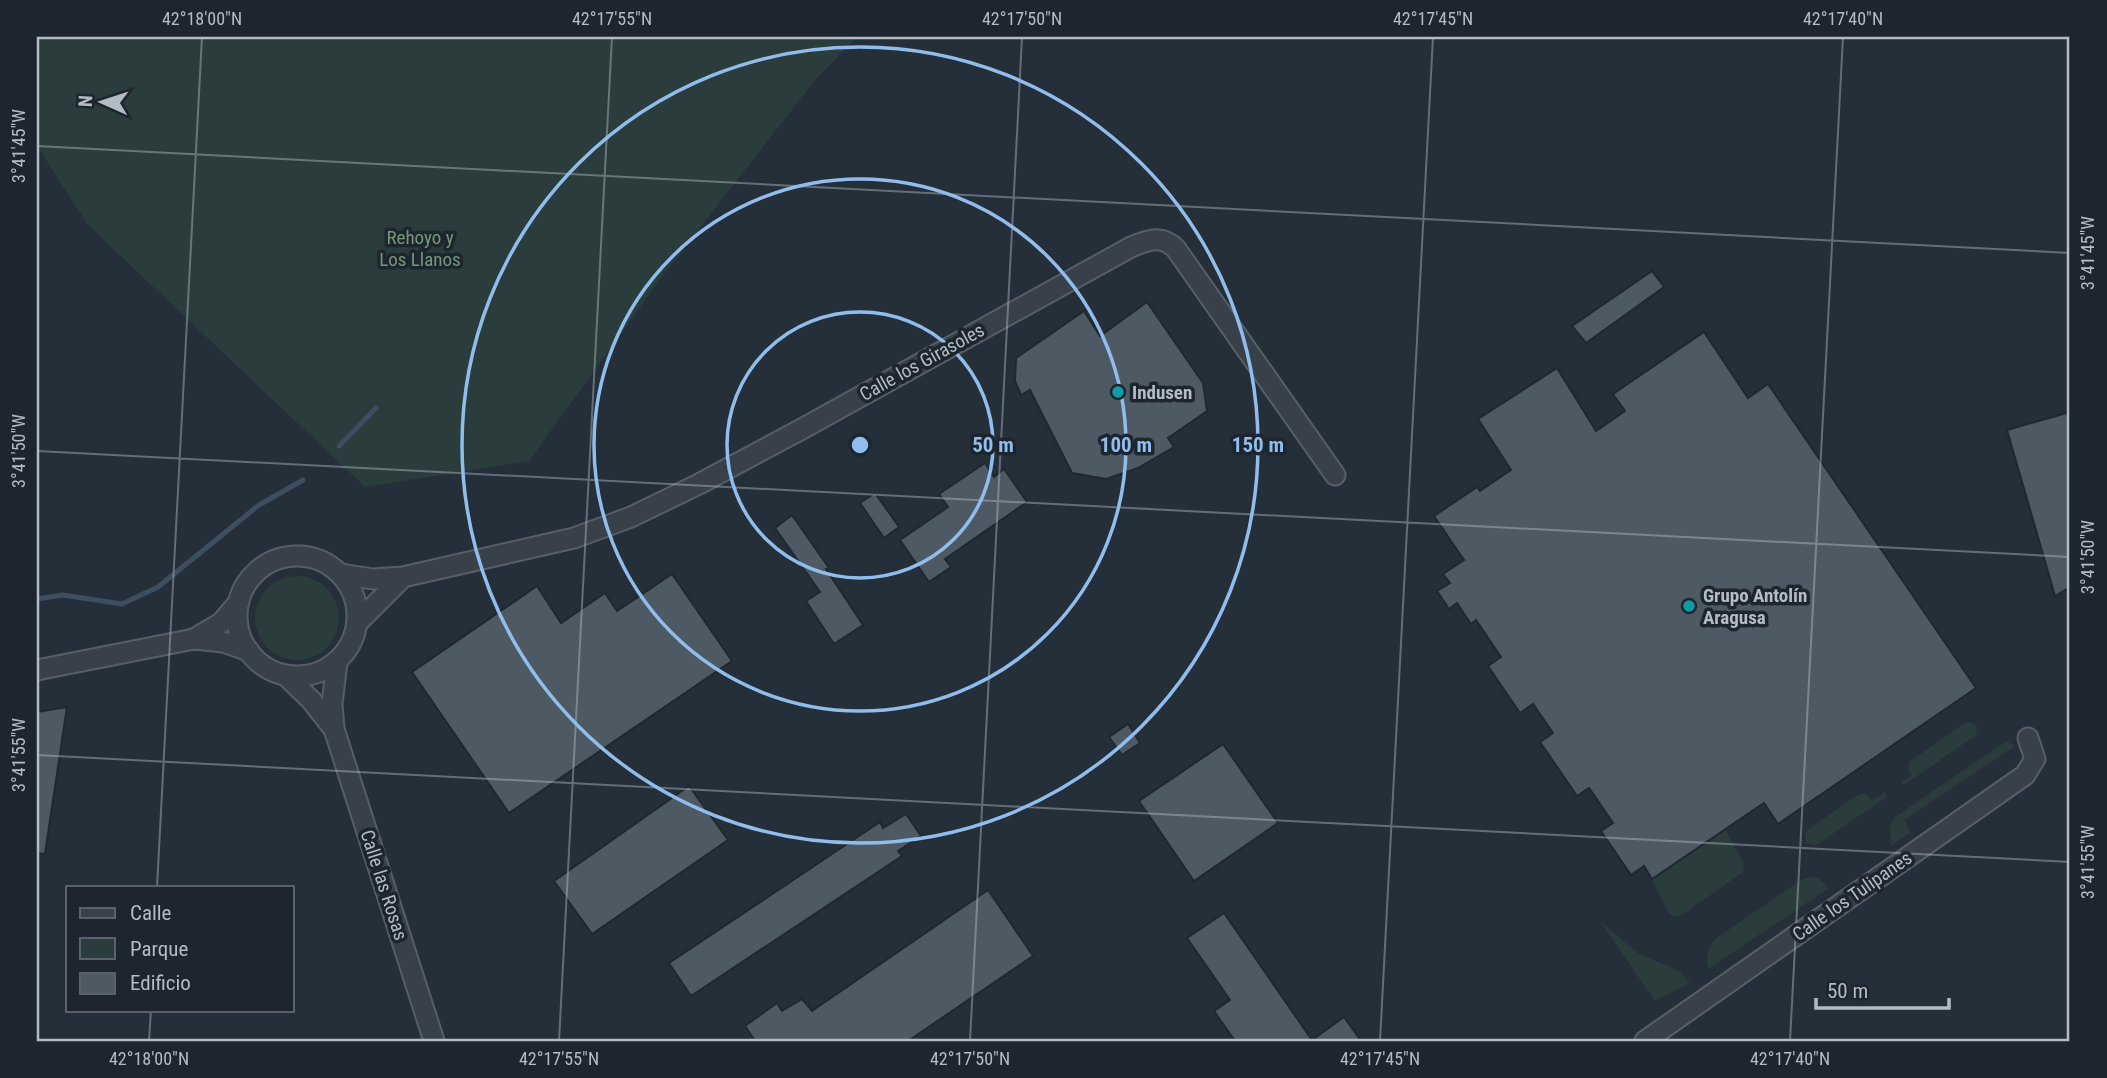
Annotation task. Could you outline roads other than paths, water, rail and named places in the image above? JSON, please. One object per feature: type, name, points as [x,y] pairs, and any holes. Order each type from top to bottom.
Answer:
[{"type":"street","name":"Calle los Girasoles","points":[[340,574],[373,579],[403,577],[574,538],[631,517],[800,430],[1104,261],[1153,239],[1170,242],[1176,249],[1335,475]]},
{"type":"street","points":[[294,556],[313,558],[330,565],[340,574],[354,596],[357,622],[350,644],[337,662],[321,672],[303,676],[285,675],[258,662],[248,652],[238,627],[239,602],[246,584],[259,569],[275,560],[294,556]]},
{"type":"street","points":[[357,622],[403,577]]},
{"type":"street","points":[[194,639],[220,623],[239,602]]},
{"type":"street","points":[[37,670],[194,639],[223,642],[248,652]]},
{"type":"street","name":"Calle las Rosas","points":[[337,662],[332,704],[334,729],[433,1041]]},
{"type":"street","name":"Calle las Rosas","points":[[285,675],[311,700],[334,729]]},
{"type":"street","name":"Calle los Tulipanes","points":[[1645,1041],[2025,775],[2035,759],[2028,738]]},
{"type":"waterway","points":[[339,446],[376,408]]},
{"type":"waterway","points":[[37,599],[63,595],[122,604],[158,587],[259,505],[303,480]]},
{"type":"place","name":"Indusen","points":[[1118,392]]},
{"type":"place","name":"Grupo Antolín Aragusa","points":[[1689,606]]},
{"type":"park label","name":"Rehoyo y Los Llanos","points":[[420,248]]}]
